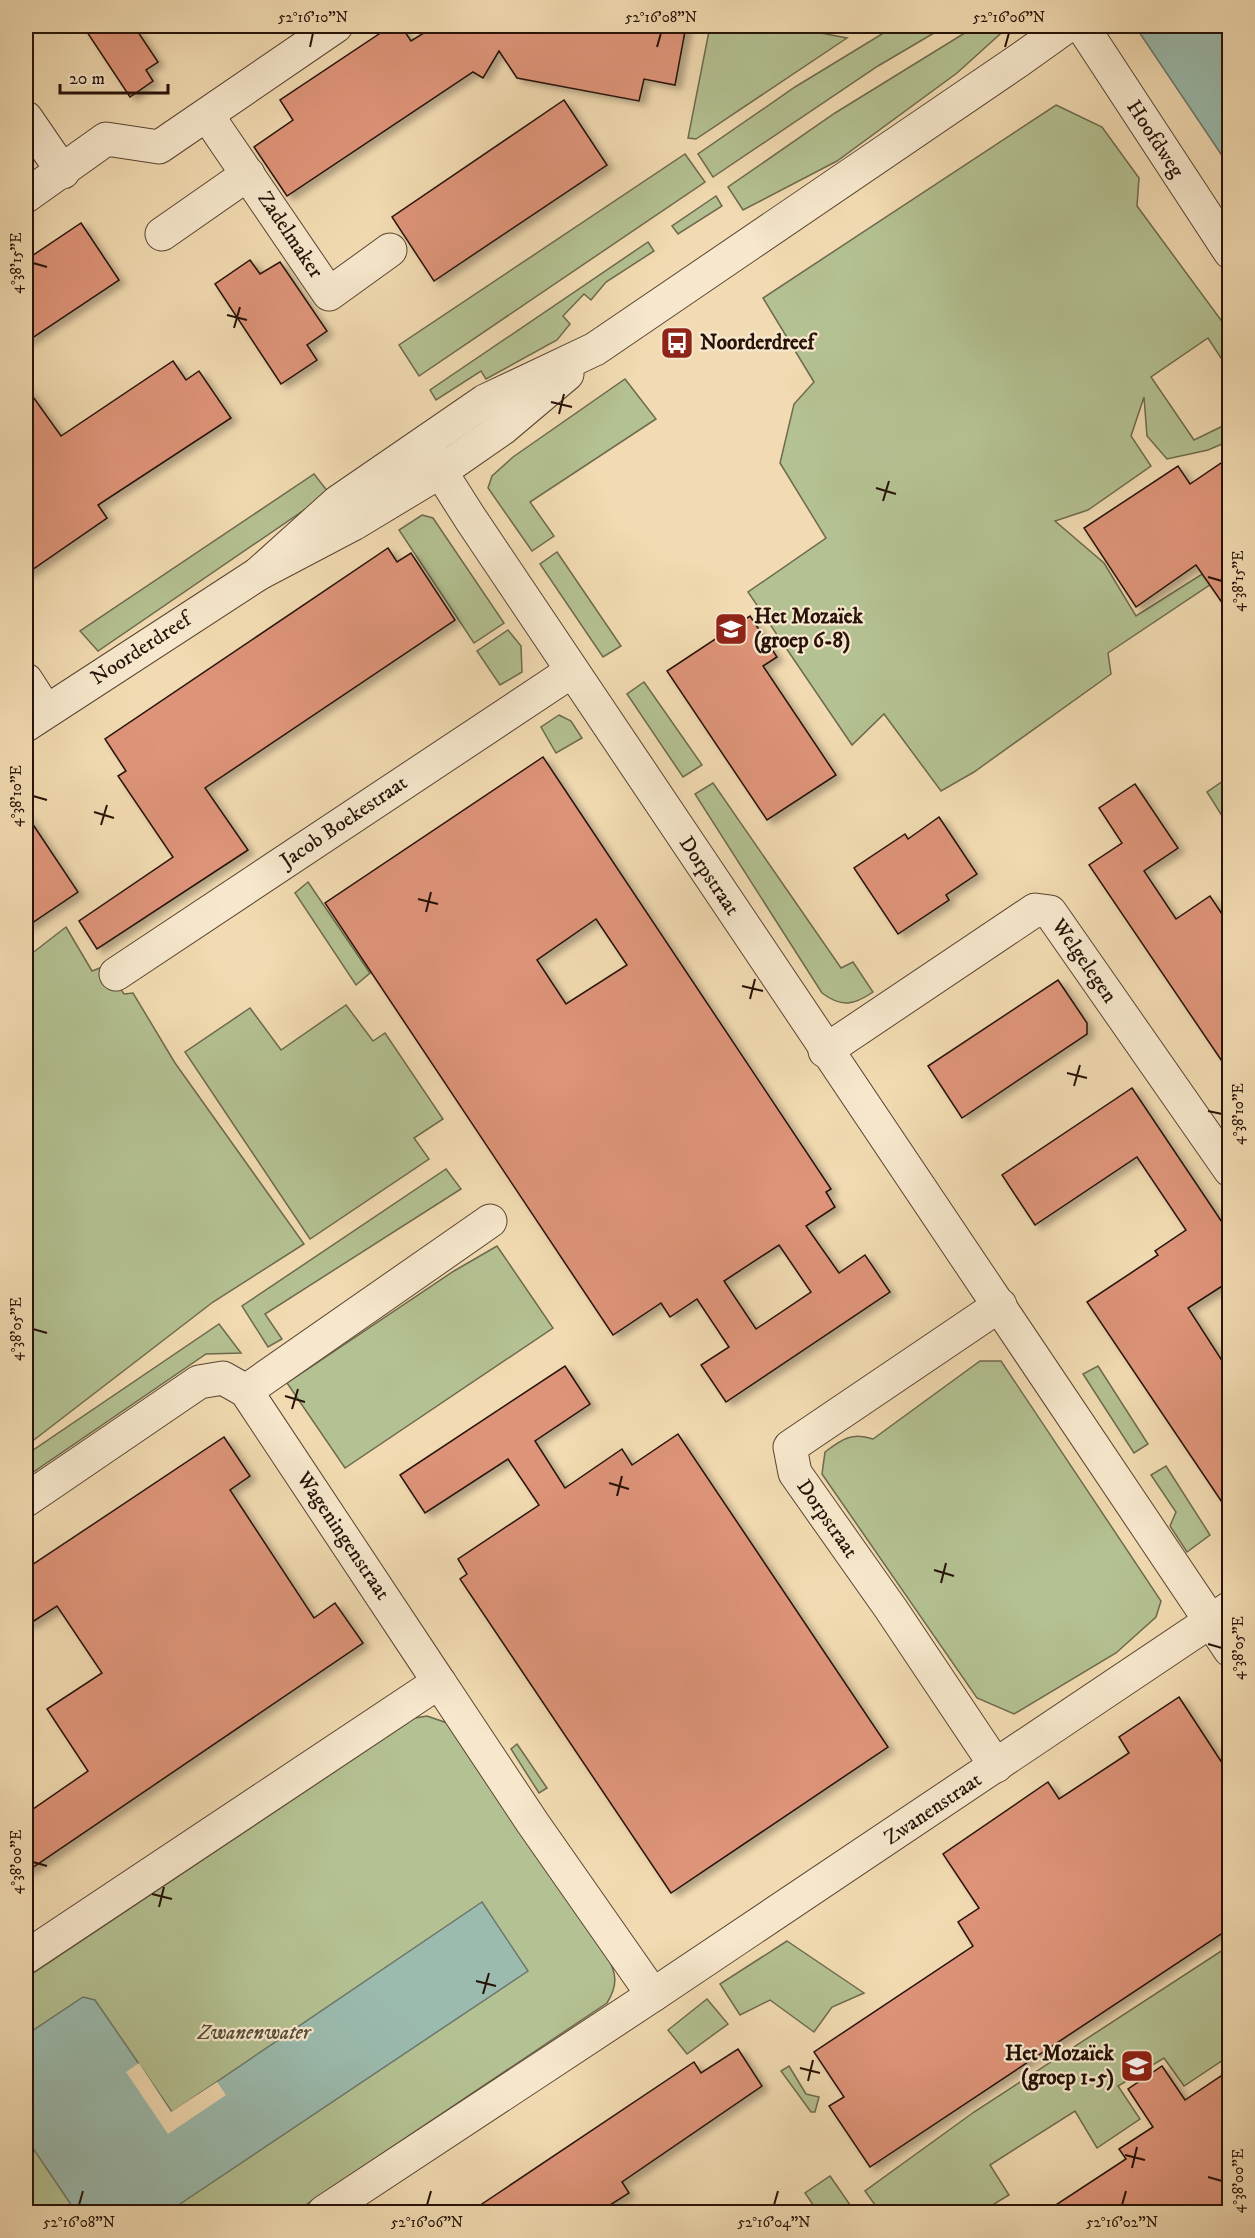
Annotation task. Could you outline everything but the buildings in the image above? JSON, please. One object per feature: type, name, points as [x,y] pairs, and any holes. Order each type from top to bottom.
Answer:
[{"type":"street","points":[[26,196],[63,172],[106,139],[159,147],[336,26]]},
{"type":"street","name":"Noorderdreef","points":[[36,718],[258,574],[353,524],[441,471],[511,422],[595,349],[1067,26]]},
{"type":"street","name":"Hoofdweg","points":[[1082,26],[1230,252]]},
{"type":"street","name":"Zadelmaker","points":[[207,115],[329,294],[390,250]]},
{"type":"street","points":[[26,118],[63,172]]},
{"type":"street","name":"Zadelmaker","points":[[162,234],[248,174]]},
{"type":"street","name":"Noorderdreef","points":[[258,574],[338,502],[485,401],[595,349]]},
{"type":"street","name":"Dorpstraat","points":[[424,444],[825,1051],[1000,1305],[1220,1615],[1230,1650]]},
{"type":"street","name":"Jacob Boekestraat","points":[[116,974],[572,671]]},
{"type":"street","points":[[26,680],[36,718]]},
{"type":"street","name":"Welgelegen","points":[[825,1051],[1035,910],[1050,912],[1230,1170]]},
{"type":"street","points":[[26,1500],[199,1382],[223,1378],[246,1391],[490,1221]]},
{"type":"street","name":"Dorpstraat","points":[[996,1766],[891,1609],[795,1473],[790,1447],[1000,1305]]},
{"type":"street","name":"Wageningenstraat","points":[[246,1391],[439,1682]]},
{"type":"street","name":"Zwanenstraat","points":[[653,1995],[1220,1615]]},
{"type":"street","points":[[26,1957],[439,1682],[532,1822],[653,1995],[324,2212]]},
{"type":"green space","points":[[710,26],[784,26],[847,38],[696,139],[688,138]]},
{"type":"green space","points":[[895,26],[946,26],[878,66],[713,177],[698,154],[795,87]]},
{"type":"green space","points":[[976,26],[1009,26],[957,73],[837,161],[743,210],[728,187],[835,113]]},
{"type":"green space","points":[[1056,105],[1102,127],[1139,178],[1137,206],[1229,331],[1229,352],[1221,358],[1208,338],[1151,377],[1194,440],[1229,423],[1229,441],[1208,450],[1167,459],[1147,436],[1144,397],[1131,436],[1151,466],[1088,510],[1055,521],[1104,563],[1136,616],[1229,557],[1229,572],[1108,653],[1111,674],[974,772],[941,791],[884,714],[852,745],[748,592],[826,538],[780,463],[794,404],[814,382],[763,298]]},
{"type":"green space","points":[[685,154],[705,182],[419,376],[399,345]]},
{"type":"green space","points":[[716,196],[722,206],[678,234],[672,226]]},
{"type":"green space","points":[[648,242],[654,251],[606,282],[591,300],[584,294],[563,316],[570,324],[557,340],[486,379],[481,371],[436,400],[430,390]]},
{"type":"green space","points":[[625,379],[656,419],[530,502],[554,536],[532,551],[488,488],[492,476],[513,457]]},
{"type":"green space","points":[[314,474],[329,493],[98,651],[80,631]]},
{"type":"green space","points":[[422,515],[433,518],[504,623],[474,643],[399,530]]},
{"type":"green space","points":[[557,552],[621,646],[603,657],[540,564]]},
{"type":"green space","points":[[508,630],[521,646],[522,672],[500,685],[477,651]]},
{"type":"green space","points":[[644,682],[702,765],[683,777],[627,694]]},
{"type":"green space","points":[[559,715],[571,721],[582,738],[556,753],[541,727]]},
{"type":"green space","points":[[1229,777],[1229,827],[1207,792]]},
{"type":"green space","points":[[713,783],[841,968],[853,962],[873,992],[860,1000],[848,1003],[836,1001],[822,993],[695,794]]},
{"type":"green space","points":[[308,882],[370,973],[356,985],[295,893]]},
{"type":"green space","points":[[66,927],[92,971],[105,966],[124,994],[133,993],[175,1063],[304,1244],[213,1302],[26,1446],[26,958]]},
{"type":"green space","points":[[346,1005],[373,1041],[385,1033],[443,1119],[414,1138],[429,1159],[310,1239],[185,1052],[250,1008],[281,1050]]},
{"type":"green space","points":[[446,1169],[461,1189],[265,1314],[282,1339],[268,1347],[242,1306]]},
{"type":"green space","points":[[497,1246],[553,1328],[345,1468],[287,1383],[454,1271]]},
{"type":"green space","points":[[219,1324],[241,1353],[206,1354],[26,1477],[26,1455]]},
{"type":"green space","points":[[980,1361],[1001,1361],[1161,1601],[1156,1617],[1116,1653],[1014,1714],[977,1698],[822,1474],[825,1452],[831,1447],[842,1440],[853,1437],[873,1439]]},
{"type":"green space","points":[[1098,1366],[1148,1444],[1134,1453],[1083,1374]]},
{"type":"green space","points":[[1166,1466],[1210,1535],[1187,1552],[1170,1526],[1176,1512],[1151,1475]]},
{"type":"green space","name":"Zwanenwater","points":[[427,1716],[450,1724],[607,1956],[613,1968],[615,1980],[607,2003],[295,2212],[26,2212],[26,1978],[415,1718]]},
{"type":"green space","points":[[517,1744],[547,1788],[539,1793],[511,1749]]},
{"type":"green space","points":[[787,1941],[864,1993],[832,2007],[814,2032],[770,2000],[740,2015],[720,1984]]},
{"type":"green space","points":[[1229,1946],[1229,2011],[1224,2015],[1229,2024],[1229,2056],[1184,2086],[1164,2058],[1118,2086],[1140,2119],[1097,2148],[1075,2111],[990,2165],[1009,2195],[981,2212],[880,2212],[865,2191],[974,2112]]},
{"type":"green space","points":[[707,1999],[728,2024],[687,2054],[668,2030]]},
{"type":"green space","points":[[789,2066],[806,2094],[819,2097],[815,2112],[811,2112],[781,2071]]},
{"type":"green space","points":[[830,2176],[855,2212],[818,2212],[805,2193]]},
{"type":"shaded area","points":[[1135,26],[1229,26],[1229,166]]},
{"type":"shaded area","points":[[482,1902],[528,1971],[168,2212],[76,2212],[26,2138],[26,2035],[83,1997],[95,2000],[172,2112]]},
{"type":"pier","points":[[139,2063],[171,2112],[217,2082],[226,2095],[168,2134],[126,2072]]},
{"type":"place","name":"Noorderdreef","points":[[677,343]]},
{"type":"place","name":"Het Mozaïek (groep 6-8)","points":[[731,629]]},
{"type":"place","name":"Het Mozaïek (groep 1-5)","points":[[1137,2066]]}]
